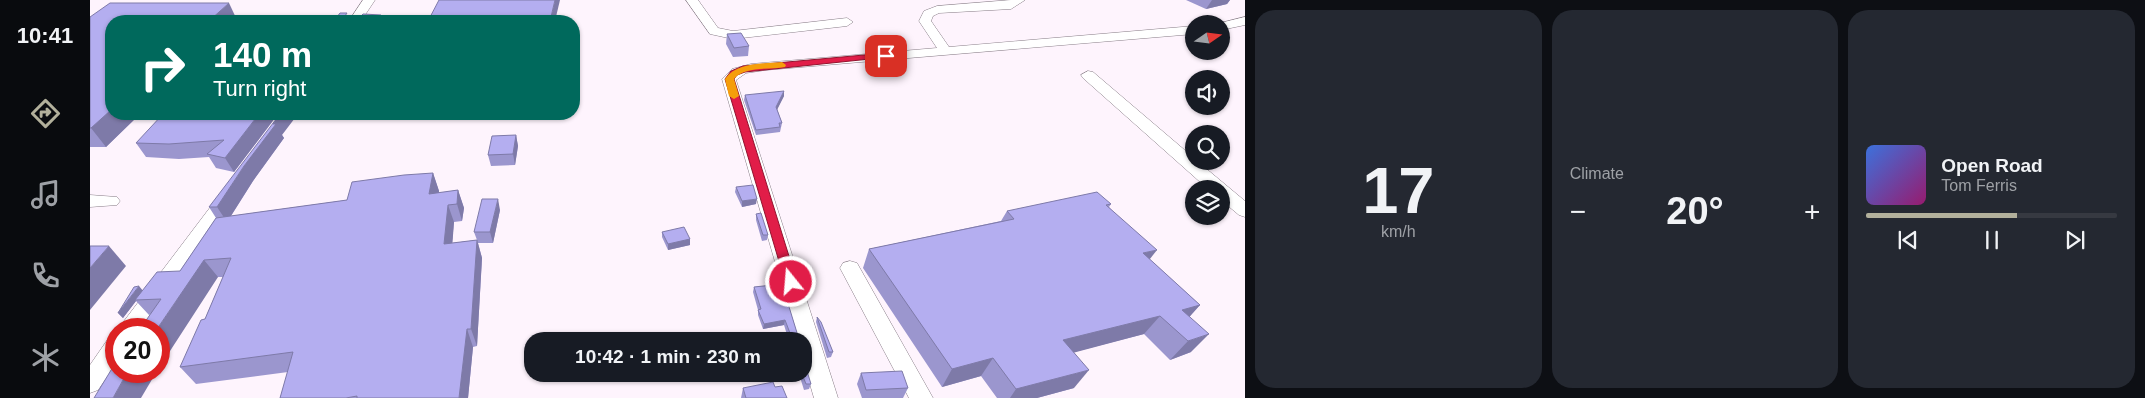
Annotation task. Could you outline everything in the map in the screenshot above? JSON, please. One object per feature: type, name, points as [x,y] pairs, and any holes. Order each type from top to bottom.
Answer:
[{"type":"street","points":[[359,15],[369,0]]},
{"type":"street","points":[[692,0],[714,31],[723,34],[734,35],[848,22]]},
{"type":"street","points":[[945,50],[925,21],[928,14],[937,10],[1011,5],[1019,0]]},
{"type":"street","points":[[1230,24],[1245,21]]},
{"type":"street","points":[[826,398],[730,79],[734,73],[743,69],[945,50],[1053,43],[1185,31]]},
{"type":"street","points":[[1088,75],[1209,180]]},
{"type":"street","points":[[137,318],[235,186]]},
{"type":"street","points":[[1230,198],[1245,211]]},
{"type":"street","points":[[90,201],[111,201]]},
{"type":"street","points":[[850,268],[921,398]]},
{"type":"street","points":[[90,383],[105,362]]},
{"type":"building","points":[[439,0],[555,0],[551,15],[431,15]]},
{"type":"building","points":[[110,3],[229,3],[216,15],[105,15],[105,115],[91,128],[90,17]]},
{"type":"building","points":[[741,33],[749,46],[734,48],[727,34]]},
{"type":"building","points":[[784,91],[776,107],[782,123],[779,123],[780,127],[756,130],[745,95]]},
{"type":"building","points":[[157,120],[254,120],[225,158],[207,154],[224,140],[169,144],[136,143]]},
{"type":"building","points":[[276,120],[273,124],[276,124],[244,166],[217,207],[209,207]]},
{"type":"building","points":[[516,135],[513,154],[488,155],[492,136]]},
{"type":"building","points":[[433,173],[429,194],[458,190],[457,204],[448,205],[444,244],[477,240],[471,329],[467,329],[459,398],[357,398],[357,396],[346,398],[280,398],[293,352],[180,367],[201,320],[205,319],[231,258],[204,260],[164,318],[148,318],[161,299],[135,300],[157,272],[180,271],[216,218],[347,200],[352,182]]},
{"type":"building","points":[[753,185],[757,199],[742,201],[736,187]]},
{"type":"building","points":[[1097,192],[1111,204],[1106,205],[1157,250],[1143,253],[1200,305],[1182,310],[1209,334],[1188,341],[1160,316],[1063,340],[1089,370],[1016,389],[993,358],[952,369],[869,249],[1014,219],[1007,211]]},
{"type":"building","points":[[482,199],[498,199],[490,232],[474,232]]},
{"type":"building","points":[[761,213],[768,235],[763,235],[756,214]]},
{"type":"building","points":[[684,227],[690,239],[668,244],[662,232]]},
{"type":"building","points":[[90,246],[109,246],[90,268]]},
{"type":"building","points":[[782,284],[797,332],[790,332],[785,320],[764,324],[758,310],[761,309],[754,287]]},
{"type":"building","points":[[139,286],[118,313],[134,287]]},
{"type":"building","points":[[817,317],[821,322],[833,352],[829,352]]},
{"type":"building","points":[[902,371],[908,388],[866,390],[861,373]]},
{"type":"building","points":[[105,380],[105,383],[121,383],[113,398],[94,398]]},
{"type":"building","points":[[773,382],[775,387],[782,386],[787,398],[746,398],[743,388]]},
{"type":"slow traffic","points":[[734,96],[730,79],[734,73],[743,69],[782,65]]},
{"type":"route","points":[[791,282],[735,101],[730,79],[734,73],[743,69],[886,56]]}]
